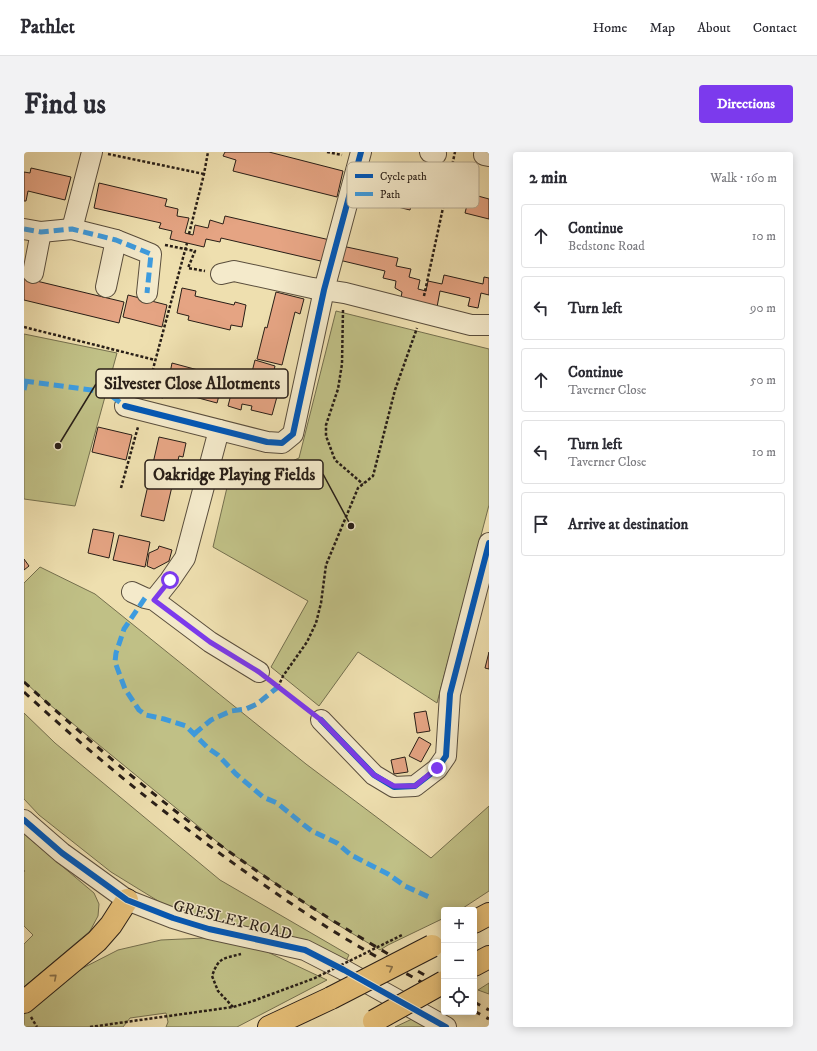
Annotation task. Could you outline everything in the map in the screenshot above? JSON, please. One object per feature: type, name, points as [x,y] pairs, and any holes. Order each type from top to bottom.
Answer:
[{"type":"highway","points":[[24,1002],[97,941],[111,926],[127,900]]},
{"type":"highway","points":[[477,920],[489,914]]},
{"type":"highway","points":[[269,1027],[331,998],[438,943]]},
{"type":"highway","points":[[477,963],[489,957]]},
{"type":"highway","points":[[368,1024],[441,984]]},
{"type":"street","points":[[72,229],[100,153]]},
{"type":"street","points":[[125,406],[267,442],[282,442],[293,434],[324,290],[347,205]]},
{"type":"street","points":[[33,273],[33,230],[72,229],[116,240],[151,254],[147,293]]},
{"type":"street","points":[[106,287],[116,240]]},
{"type":"street","points":[[221,274],[234,271],[312,288],[345,293],[471,325],[489,325]]},
{"type":"street","points":[[154,600],[185,558],[219,430]]},
{"type":"street","points":[[321,720],[374,775],[394,786],[415,786],[437,768],[446,756],[450,694],[489,544]]},
{"type":"street","points":[[132,592],[154,600],[210,642],[259,672]]},
{"type":"street","name":"GRESLEY ROAD","points":[[24,820],[62,853],[127,900],[173,918],[209,929],[304,950],[344,970],[446,1027]]},
{"type":"path","points":[[189,234],[208,152]]},
{"type":"path","points":[[327,152],[350,157],[360,157],[374,162]]},
{"type":"path","points":[[453,162],[455,152]]},
{"type":"path","points":[[100,153],[204,174]]},
{"type":"path","points":[[431,157],[443,162]]},
{"type":"path","points":[[423,300],[443,208]]},
{"type":"path","points":[[24,327],[156,360],[187,243]]},
{"type":"path","points":[[185,250],[195,251],[188,268],[221,274]]},
{"type":"path","points":[[343,305],[342,364],[338,388],[326,425],[326,436],[335,460],[363,484]]},
{"type":"path","points":[[278,687],[283,676],[307,642],[316,622],[321,602],[326,565],[358,488],[372,476],[376,467],[395,390],[417,325]]},
{"type":"path","points":[[259,672],[321,720]]},
{"type":"path","points":[[90,1027],[233,1007],[315,978],[402,935]]},
{"type":"path","points":[[233,1007],[218,991],[212,976],[220,960],[241,954],[248,954]]},
{"type":"path","points":[[321,971],[327,974]]},
{"type":"green space","points":[[336,311],[489,349],[489,505],[437,703],[358,652],[319,706],[271,667],[308,601],[213,547],[233,462],[274,469],[299,458]]},
{"type":"green space","points":[[24,334],[117,353],[75,506],[24,499]]},
{"type":"green space","points":[[40,567],[95,594],[306,764],[431,858],[489,806],[489,891],[465,907],[441,907],[441,919],[380,950],[333,922],[231,853],[44,700],[24,681],[24,583]]},
{"type":"green space","points":[[24,713],[55,743],[220,880],[349,955],[343,967],[163,904],[111,872],[39,815],[24,799]]},
{"type":"green space","points":[[24,834],[94,893],[99,904],[98,916],[90,931],[24,987],[24,944],[33,935],[24,926]]},
{"type":"green space","points":[[204,938],[259,948],[327,980],[237,1027],[166,1027],[168,1022],[166,1013],[130,1018],[123,1027],[24,1027],[24,1014],[75,972],[118,950],[161,940]]},
{"type":"green space","points":[[489,983],[489,994],[478,990]]},
{"type":"green space","points":[[412,1019],[426,1027],[395,1027]]},
{"type":"building","points":[[225,152],[269,152],[343,171],[337,197],[233,171],[236,160],[223,156]]},
{"type":"building","points":[[31,168],[71,177],[65,200],[28,191],[26,201],[24,201],[24,172],[30,173]]},
{"type":"building","points":[[99,183],[167,199],[165,206],[178,209],[177,216],[189,218],[185,233],[193,235],[195,225],[208,228],[210,220],[223,224],[225,216],[330,240],[325,262],[221,238],[220,242],[206,239],[204,247],[170,239],[172,231],[159,228],[161,223],[94,208]]},
{"type":"building","points":[[479,196],[489,199],[489,219],[465,213],[466,208],[479,208]]},
{"type":"building","points":[[342,246],[398,258],[396,266],[411,269],[409,277],[420,280],[418,289],[426,291],[428,281],[442,284],[444,275],[483,284],[484,277],[489,278],[489,295],[481,293],[478,308],[468,306],[470,298],[440,291],[437,307],[401,298],[402,292],[395,288],[396,281],[383,278],[385,271],[339,260]]},
{"type":"building","points":[[24,278],[124,302],[119,323],[24,300]]},
{"type":"building","points":[[182,288],[196,291],[195,296],[234,305],[235,302],[246,305],[242,327],[231,325],[230,330],[188,320],[189,316],[177,313]]},
{"type":"building","points":[[276,292],[304,299],[300,314],[295,312],[282,365],[257,359]]},
{"type":"building","points":[[128,295],[167,305],[162,327],[123,317]]},
{"type":"building","points":[[255,360],[275,366],[269,391],[278,393],[272,415],[251,410],[252,406],[242,404],[241,410],[228,406],[234,383],[241,385],[243,379],[250,380]]},
{"type":"building","points":[[172,363],[224,377],[217,403],[165,389],[163,398],[150,395],[157,370],[170,373]]},
{"type":"building","points":[[98,427],[132,435],[126,460],[92,452]]},
{"type":"building","points":[[159,437],[186,443],[183,457],[179,456],[164,521],[141,516]]},
{"type":"building","points":[[93,529],[114,533],[109,558],[88,553]]},
{"type":"building","points":[[119,535],[150,542],[145,567],[113,560]]},
{"type":"building","points":[[159,546],[172,550],[169,561],[154,569],[147,566],[149,553],[158,549]]},
{"type":"building","points":[[24,559],[29,566],[24,570]]},
{"type":"building","points":[[489,652],[489,669],[485,668]]},
{"type":"building","points":[[426,711],[430,731],[417,733],[414,713]]},
{"type":"building","points":[[419,737],[431,744],[421,762],[409,756]]},
{"type":"building","points":[[405,757],[408,772],[394,774],[391,760]]},
{"type":"railway","points":[[24,682],[125,770],[231,853],[283,889],[390,955],[441,984]]},
{"type":"railway","points":[[24,692],[93,754],[165,812],[239,868],[332,930],[441,993]]},
{"type":"railway","points":[[477,1004],[489,1010]]},
{"type":"railway","points":[[477,1013],[489,1019]]},
{"type":"marked path","points":[[24,229],[41,232],[72,229],[116,240],[151,254],[147,293]]},
{"type":"marked path","points":[[24,381],[106,392],[125,406]]},
{"type":"marked path","points":[[24,390],[26,381]]},
{"type":"marked path","points":[[145,598],[124,629],[116,653],[115,662],[125,689],[139,710],[146,715],[186,726],[208,748],[218,755],[236,774],[263,797],[277,803],[312,831],[337,843],[351,855],[388,874],[405,886],[429,897]]},
{"type":"marked path","points":[[194,734],[211,720],[231,711],[246,709],[257,704],[278,687]]},
{"type":"cycle path","points":[[358,162],[361,152]]},
{"type":"cycle path","points":[[125,406],[267,442],[282,443],[293,434],[324,290],[347,204]]},
{"type":"cycle path","points":[[321,720],[374,775],[394,787],[415,786],[437,769],[446,756],[450,694],[489,543]]},
{"type":"cycle path","points":[[24,820],[62,853],[127,900],[173,918],[209,929],[305,950],[446,1027]]},
{"type":"place","name":"Silvester Close Allotments","points":[[58,446]]},
{"type":"place","name":"Oakridge Playing Fields","points":[[351,526]]},
{"type":"route","points":[[170,580],[154,600],[210,642],[259,672],[321,720],[374,775],[394,786],[415,786],[437,768]]}]
